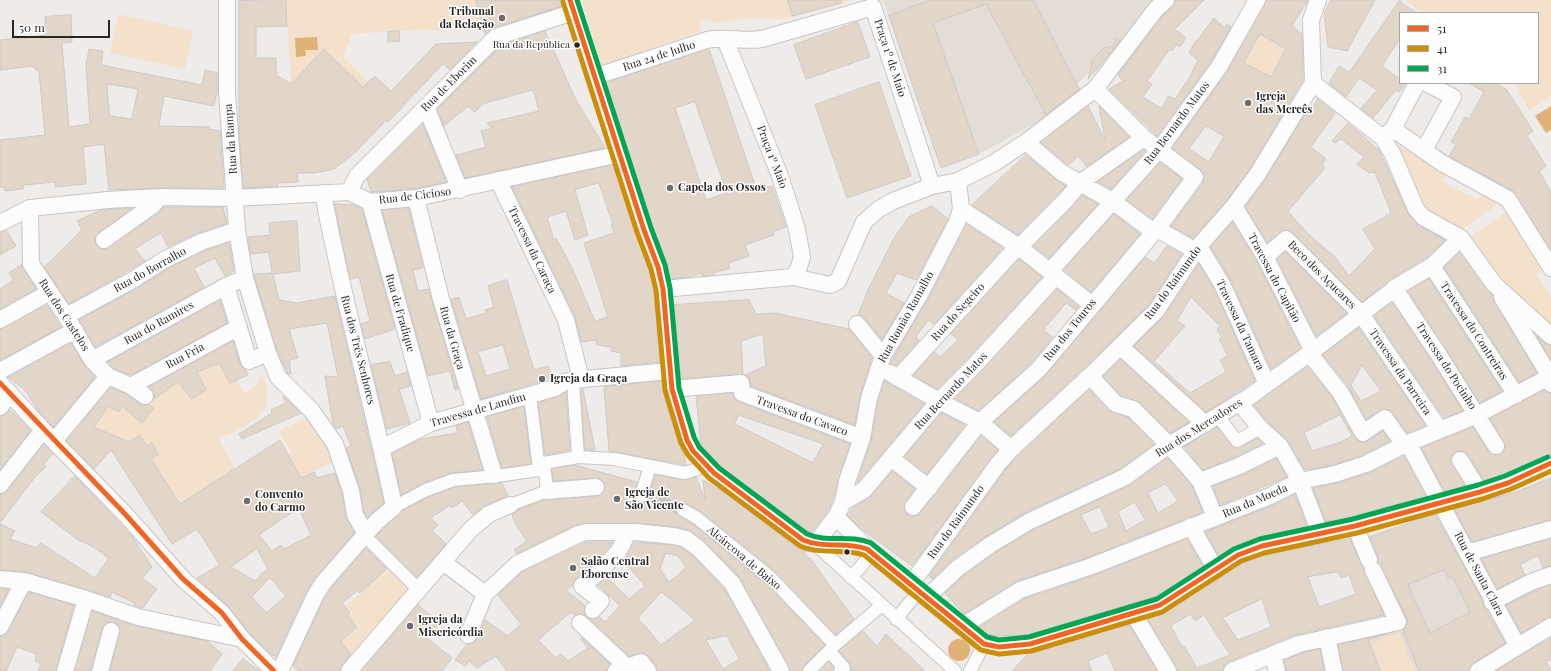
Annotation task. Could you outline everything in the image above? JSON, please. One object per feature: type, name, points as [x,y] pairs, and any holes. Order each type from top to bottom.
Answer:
[{"type":"street","name":"Rua da Rampa","points":[[227,0],[227,92],[237,230],[245,278],[268,353],[278,377],[312,411],[335,444],[351,491],[355,515],[366,535]]},
{"type":"street","points":[[663,289],[793,277],[830,285],[838,281],[864,222],[893,201],[932,186],[958,181],[994,163],[1026,142],[1095,89],[1156,9],[1166,0]]},
{"type":"street","name":"Rua Bernardo Matos","points":[[843,502],[864,490],[939,401],[974,366],[1112,201],[1159,150],[1219,67],[1256,0]]},
{"type":"street","points":[[1318,0],[1311,20],[1313,83],[1388,134],[1424,150],[1442,164],[1508,199],[1551,268]]},
{"type":"street","points":[[572,6],[644,230],[658,267],[663,289],[672,390],[687,440],[693,451],[707,466],[811,543],[955,671]]},
{"type":"street","name":"Rua de Eborim","points":[[349,192],[357,176],[496,37],[572,6]]},
{"type":"street","name":"Praça 1º de Maio","points":[[725,39],[744,41],[762,39],[873,7],[932,186]]},
{"type":"street","name":"Rua 24 de Julho","points":[[594,77],[706,40],[725,39]]},
{"type":"street","name":"Praça 1º Maio","points":[[725,39],[780,176],[797,229],[801,250],[801,264],[793,277]]},
{"type":"street","name":"Rua do Raimundo","points":[[917,593],[998,464],[1011,449],[1090,376],[1156,311],[1197,248],[1234,206],[1257,175],[1313,83]]},
{"type":"street","points":[[1416,84],[1388,134],[1393,155],[1416,209],[1423,217],[1461,238],[1494,284],[1545,368],[1550,380]]},
{"type":"street","points":[[1424,150],[1453,97],[1428,84]]},
{"type":"street","points":[[1095,89],[1144,138],[1159,150]]},
{"type":"street","points":[[426,107],[460,190]]},
{"type":"street","name":"Rua do Segeiro","points":[[898,378],[1018,246],[1066,200],[1081,182],[1144,138]]},
{"type":"street","points":[[1026,142],[1061,172],[1112,201],[1155,230],[1197,248]]},
{"type":"street","name":"Rua dos Touros","points":[[913,507],[980,422],[1039,368],[1155,230],[1195,177],[1159,150]]},
{"type":"street","name":"Rua de Cicioso","points":[[30,208],[108,200],[160,197],[235,198],[349,192],[370,202],[416,198],[460,190],[498,180],[620,154]]},
{"type":"street","name":"Travessa da Caraça","points":[[498,180],[566,320],[577,379]]},
{"type":"street","name":"Rua Romão Ramalho","points":[[811,543],[836,517],[843,502],[847,481],[862,438],[869,398],[881,361],[919,296],[957,222],[961,209],[958,181]]},
{"type":"street","name":"Rua dos Três Senhores","points":[[324,193],[332,242],[382,448],[394,507]]},
{"type":"street","points":[[104,240],[153,205],[160,197]]},
{"type":"street","name":"Rua da Graça","points":[[416,198],[441,299],[494,475]]},
{"type":"street","name":"Rua de Fradique","points":[[370,202],[431,423]]},
{"type":"street","name":"Travessa do Capitão","points":[[1234,206],[1265,257],[1311,352],[1340,392],[1362,433],[1385,418],[1406,444]]},
{"type":"street","points":[[0,223],[30,208]]},
{"type":"street","name":"Rua dos Castelos","points":[[30,208],[31,264],[75,330],[92,360],[108,376],[131,386],[145,396]]},
{"type":"street","points":[[961,209],[1018,246],[1092,304]]},
{"type":"street","name":"Rua do Borralho","points":[[66,316],[131,281],[164,260],[201,242],[237,230]]},
{"type":"street","name":"Rua dos Mercadores","points":[[917,593],[958,568],[990,545],[1030,521],[1125,477],[1169,445],[1267,384],[1394,288],[1432,266],[1461,238]]},
{"type":"street","name":"Beco dos Açucares","points":[[1265,257],[1286,239],[1361,314]]},
{"type":"street","name":"Travessa da Tamara","points":[[1197,248],[1223,286],[1267,384]]},
{"type":"street","name":"Travessa do Contreiras","points":[[1432,266],[1516,395]]},
{"type":"street","name":"Rua do Ramires","points":[[92,360],[226,286],[245,278]]},
{"type":"street","points":[[1494,284],[1551,336]]},
{"type":"street","points":[[226,286],[240,327],[249,361],[268,353]]},
{"type":"street","name":"Travessa do Pocinho","points":[[1394,288],[1496,446]]},
{"type":"street","points":[[0,320],[50,292]]},
{"type":"street","name":"Travessa da Parreira","points":[[1361,314],[1440,430]]},
{"type":"street","points":[[857,324],[881,361],[898,378],[980,422],[1011,449]]},
{"type":"street","name":"Rua Fria","points":[[131,386],[240,327]]},
{"type":"street","points":[[0,371],[75,330]]},
{"type":"street","points":[[1120,346],[1237,441],[1260,428]]},
{"type":"street","name":"Travessa de Landim","points":[[382,448],[431,423],[555,388],[564,382],[577,379],[670,371]]},
{"type":"street","points":[[54,441],[108,376]]},
{"type":"street","points":[[1090,376],[1116,404],[1134,409],[1169,445],[1200,481],[1215,518]]},
{"type":"street","points":[[577,379],[578,457]]},
{"type":"street","name":"Rua da Moeda","points":[[961,626],[1020,590],[1092,566],[1270,496],[1300,481],[1335,474],[1366,464],[1406,444],[1477,415],[1550,380]]},
{"type":"street","name":"Travessa do Cavaco","points":[[672,390],[741,383],[743,401],[862,438]]},
{"type":"street","points":[[0,407],[5,388]]},
{"type":"street","points":[[5,388],[42,430],[125,514],[183,580],[222,613],[242,640],[274,671]]},
{"type":"street","points":[[530,395],[547,491]]},
{"type":"street","points":[[1239,402],[1260,428],[1280,446],[1300,481],[1320,533]]},
{"type":"street","points":[[0,485],[42,430]]},
{"type":"street","name":"Rua de Santa Clara","points":[[1406,444],[1409,446],[1442,503],[1492,602],[1517,645]]},
{"type":"street","points":[[1200,481],[1239,466],[1280,446]]},
{"type":"street","points":[[280,671],[314,596],[323,583],[384,514],[426,490],[453,480],[494,475],[497,476],[542,467],[578,457],[614,459],[685,473],[707,466]]},
{"type":"street","points":[[891,458],[929,488]]},
{"type":"street","points":[[1460,460],[1480,492]]},
{"type":"street","points":[[811,543],[854,544],[868,553],[917,593],[961,626],[983,646],[999,647],[1030,644],[1160,605],[1238,555],[1262,546],[1355,526],[1442,503],[1508,484],[1551,463]]},
{"type":"street","points":[[641,496],[650,466]]},
{"type":"street","points":[[349,671],[478,522],[489,514],[547,491],[596,487]]},
{"type":"street","name":"Alcárcova de Baixo","points":[[683,510],[697,518],[770,577],[832,648],[844,668],[840,671]]},
{"type":"street","points":[[836,517],[868,553]]},
{"type":"street","points":[[1191,526],[1216,570]]},
{"type":"street","points":[[1232,671],[1275,663],[1299,644],[1398,622],[1371,565],[1355,526]]},
{"type":"street","points":[[1467,553],[1551,529]]},
{"type":"street","points":[[468,636],[485,594],[517,564],[586,532],[628,532],[674,536],[686,539],[698,548],[732,583],[781,671]]},
{"type":"street","points":[[592,610],[601,601],[582,586],[598,573],[618,551],[628,532]]},
{"type":"street","points":[[366,535],[416,592]]},
{"type":"street","points":[[851,578],[868,553]]},
{"type":"street","points":[[443,562],[485,594]]},
{"type":"street","points":[[1492,602],[1531,582],[1551,575]]},
{"type":"street","points":[[0,579],[24,581],[86,599],[114,622]]},
{"type":"street","points":[[0,627],[24,581]]},
{"type":"street","points":[[896,619],[917,593]]},
{"type":"street","points":[[65,671],[86,599]]},
{"type":"street","points":[[809,671],[832,648],[882,605]]},
{"type":"street","points":[[1133,613],[1168,671]]},
{"type":"street","points":[[114,622],[138,617],[242,640]]},
{"type":"street","points":[[100,671],[114,622]]},
{"type":"street","points":[[580,623],[620,669],[641,662],[648,671]]},
{"type":"street","points":[[1478,671],[1517,645],[1551,626]]},
{"type":"street","points":[[1327,637],[1334,671]]},
{"type":"street","points":[[970,671],[983,646]]},
{"type":"shaded area","points":[[286,0],[476,0],[484,30],[416,30],[352,34],[343,56],[374,88],[372,96],[324,50],[291,84]]},
{"type":"shaded area","points":[[582,0],[853,0],[784,19],[749,18],[718,23],[708,19],[701,22],[699,31],[602,67]]},
{"type":"shaded area","points":[[883,0],[1162,0],[1093,74],[1087,75],[1077,84],[1082,92],[1047,117],[979,154],[941,168]]},
{"type":"shaded area","points":[[1405,0],[1551,0],[1551,96],[1529,110],[1518,91],[1520,88],[1515,84],[1539,84],[1539,12],[1421,12]]},
{"type":"shaded area","points":[[118,14],[193,31],[185,69],[110,53]]},
{"type":"shaded area","points":[[1260,34],[1286,49],[1271,77],[1244,63]]},
{"type":"shaded area","points":[[317,37],[318,50],[305,50],[306,56],[296,57],[295,38]]},
{"type":"shaded area","points":[[1551,106],[1551,130],[1546,133],[1535,116]]},
{"type":"shaded area","points":[[1395,144],[1448,172],[1442,182],[1479,200],[1483,193],[1500,202],[1460,231],[1420,207]]},
{"type":"shaded area","points":[[1509,210],[1546,268],[1536,274],[1551,297],[1551,324],[1509,289],[1467,239]]},
{"type":"shaded area","points":[[220,360],[230,383],[237,380],[244,394],[258,385],[262,372],[267,391],[266,405],[256,418],[242,428],[219,439],[235,469],[180,504],[151,459],[158,454],[152,444],[147,446],[140,435],[114,451],[111,435],[90,424],[95,419],[99,421],[101,417],[98,414],[104,404],[119,412],[124,405],[128,411],[142,423],[154,408],[150,405],[155,397],[179,382],[193,399],[206,390],[197,373]]},
{"type":"shaded area","points":[[313,415],[338,460],[300,477],[288,454],[291,452],[279,431]]},
{"type":"shaded area","points":[[1454,538],[1509,647],[1471,671],[1336,671],[1330,642],[1400,624],[1379,577],[1426,557],[1423,551]]},
{"type":"shaded area","points":[[392,568],[410,588],[353,658],[342,642],[359,627],[350,617],[352,613],[345,606]]},
{"type":"shaded area","points":[[1399,632],[1415,671],[1382,671],[1371,643]]},
{"type":"shaded area","points":[[959,639],[967,642],[970,650],[967,658],[959,661],[951,658],[948,650],[951,642]]},
{"type":"building","points":[[286,0],[287,26],[256,27],[256,58],[276,58],[276,75],[291,84],[324,49],[363,87],[375,76],[391,91],[436,44],[477,42],[450,70],[443,64],[388,122],[386,120],[356,152],[334,169],[315,173],[297,173],[298,182],[278,183],[278,186],[243,188],[239,132],[239,1]]},
{"type":"building","name":"Tribunal da Relação","points":[[476,0],[561,0],[562,6],[493,28],[485,34]]},
{"type":"building","points":[[788,0],[841,0],[841,3],[793,16]]},
{"type":"building","points":[[930,0],[1033,0],[1079,89],[1046,115],[986,4],[933,23],[979,154],[941,168],[889,16]]},
{"type":"building","points":[[1175,0],[1204,0],[1175,29],[1186,38],[1180,47],[1176,44],[1172,51],[1170,49],[1147,81],[1152,84],[1143,97],[1162,109],[1168,96],[1175,99],[1190,77],[1198,60],[1189,53],[1214,18],[1225,28],[1227,24],[1231,27],[1211,62],[1157,136],[1109,89],[1123,81],[1118,75],[1163,15],[1173,7]]},
{"type":"building","points":[[1266,0],[1308,0],[1292,26],[1302,34],[1303,80],[1249,170],[1227,200],[1193,238],[1171,226],[1203,183],[1204,174],[1172,148],[1227,72]],"holes":[[[1260,34],[1286,49],[1271,77],[1244,63]],[[1206,126],[1224,136],[1209,162],[1189,149]]]},
{"type":"building","points":[[1331,0],[1375,0],[1347,51],[1328,47],[1324,15]]},
{"type":"building","points":[[1400,0],[1400,2],[1415,12],[1399,12],[1399,40],[1382,66],[1399,78],[1399,84],[1405,84],[1399,92],[1396,90],[1373,118],[1361,108],[1377,90],[1359,78],[1346,97],[1329,83],[1339,66],[1349,72]]},
{"type":"building","points":[[71,15],[72,42],[62,43],[69,127],[90,124],[86,65],[89,49],[103,51],[101,65],[202,85],[205,70],[218,73],[218,88],[214,106],[164,96],[159,126],[209,127],[209,129],[220,131],[224,188],[109,190],[104,144],[83,147],[86,184],[55,187],[55,182],[23,185],[23,189],[5,191],[4,187],[0,187],[0,140],[45,135],[39,72],[32,66],[0,70],[0,40],[46,35],[45,17]],"holes":[[[107,84],[138,89],[132,119],[110,116]]]},
{"type":"building","points":[[858,22],[870,57],[806,79],[794,45]]},
{"type":"building","points":[[399,31],[400,41],[388,42],[388,32]]},
{"type":"building","points":[[545,31],[576,100],[605,148],[465,178],[456,155],[486,147],[481,131],[492,128],[487,123],[539,111],[533,90],[485,103],[474,112],[468,106],[444,126],[437,109],[501,45]]},
{"type":"building","points":[[1117,39],[1120,41],[1088,79],[1093,59],[1104,48],[1112,46]]},
{"type":"building","points":[[709,49],[757,191],[772,186],[786,227],[773,232],[774,235],[745,245],[749,256],[728,263],[730,268],[713,273],[714,275],[702,276],[701,273],[689,277],[670,279],[606,83]],"holes":[[[695,102],[727,193],[706,200],[675,108]]]},
{"type":"building","points":[[879,82],[911,176],[847,198],[815,105]]},
{"type":"building","points":[[1471,84],[1497,84],[1507,90],[1533,131],[1527,136],[1546,166],[1539,171],[1551,192],[1551,250],[1513,191],[1449,156],[1456,144],[1451,142],[1465,117],[1469,119],[1484,92]]},
{"type":"building","points":[[1318,99],[1335,113],[1311,147],[1326,159],[1322,165],[1325,168],[1288,211],[1308,234],[1335,257],[1349,276],[1375,249],[1363,229],[1391,213],[1375,172],[1369,173],[1357,164],[1364,157],[1341,139],[1335,143],[1332,141],[1348,123],[1379,150],[1409,215],[1418,225],[1445,240],[1426,258],[1389,280],[1362,302],[1292,232],[1284,230],[1267,243],[1245,207],[1265,180],[1308,109],[1308,117]]},
{"type":"building","points":[[1088,106],[1105,140],[1099,106],[1129,137],[1087,166],[1078,156],[1068,165],[1041,142]]},
{"type":"building","points":[[423,124],[446,182],[415,189],[371,192],[367,179]]},
{"type":"building","points":[[1144,150],[1145,151],[1111,189],[1098,182]]},
{"type":"building","points":[[1026,155],[1055,179],[1066,186],[1018,235],[972,205]]},
{"type":"building","points":[[1160,163],[1182,179],[1152,219],[1127,200]]},
{"type":"building","points":[[613,165],[649,270],[654,290],[660,362],[621,366],[621,353],[611,351],[611,347],[597,345],[596,340],[581,342],[575,316],[512,187]],"holes":[[[599,183],[613,225],[611,225],[614,233],[584,243],[608,317],[595,321],[571,266],[556,238],[554,240],[547,217],[566,211],[575,240],[588,235],[575,190]]]},
{"type":"building","points":[[1082,195],[1098,204],[1049,258],[1033,246]]},
{"type":"building","points":[[335,204],[354,205],[362,209],[395,329],[365,339],[361,324],[370,321],[359,277],[350,279]]},
{"type":"building","points":[[932,206],[948,219],[916,280],[897,273],[886,293],[904,303],[882,339],[864,318],[858,315],[868,290],[894,238],[909,217]]},
{"type":"building","points":[[164,207],[223,207],[227,223],[198,233],[168,247],[161,233],[135,249],[145,261],[69,304],[44,267],[82,230],[77,221],[101,210],[132,208],[96,236],[96,245],[105,249],[159,213]]},
{"type":"building","points":[[409,208],[423,268],[413,270],[418,291],[429,289],[458,389],[455,390],[450,371],[428,376],[382,210]]},
{"type":"building","points":[[1114,214],[1140,234],[1091,292],[1064,270]]},
{"type":"building","points":[[297,221],[300,271],[273,274],[279,300],[297,303],[335,296],[384,503],[367,518],[364,512],[360,488],[346,448],[351,446],[343,426],[336,429],[335,425],[333,424],[325,376],[338,377],[327,323],[289,329],[298,358],[289,360],[291,374],[288,374],[277,350],[254,276],[254,274],[272,273],[269,252],[251,254],[248,237],[270,235],[269,223]]},
{"type":"building","points":[[1233,222],[1257,262],[1301,348],[1271,369],[1232,282],[1211,247]]},
{"type":"building","points":[[966,224],[1003,248],[934,324],[928,320],[916,337],[919,340],[896,366],[890,364],[927,300]]},
{"type":"building","points":[[6,230],[16,246],[0,255],[0,232]]},
{"type":"building","points":[[229,243],[234,271],[225,276],[215,258],[194,268],[204,287],[95,347],[79,320],[136,289],[169,268],[205,251]]},
{"type":"building","points":[[1167,246],[1182,254],[1149,305],[1011,436],[994,422],[1046,375],[1145,257],[1154,263]]},
{"type":"building","points":[[1286,252],[1347,313],[1316,336],[1277,259]]},
{"type":"building","points":[[1460,252],[1493,296],[1494,302],[1537,373],[1519,382],[1444,267]]},
{"type":"building","points":[[1019,259],[1042,277],[967,359],[937,389],[913,375],[934,352],[940,357],[958,340],[951,334]]},
{"type":"building","points":[[1199,264],[1215,290],[1255,381],[1206,412],[1134,346],[1164,316]],"holes":[[[1191,297],[1220,326],[1217,330],[1222,337],[1219,339],[1228,356],[1220,360],[1226,372],[1190,393],[1154,361],[1185,326],[1177,321]]]},
{"type":"building","points":[[22,265],[36,289],[0,309],[0,289],[14,280],[9,273]]},
{"type":"building","points":[[1429,279],[1502,391],[1480,403],[1408,291]]},
{"type":"building","points":[[507,280],[534,370],[548,366],[552,378],[481,399],[451,299],[459,297],[466,319],[486,313],[485,310],[494,307],[488,286]],"holes":[[[503,345],[510,369],[486,376],[478,352]]]},
{"type":"building","points":[[1057,289],[1079,307],[1076,310],[1066,303],[1043,330],[1053,337],[1032,362],[979,411],[955,398]]},
{"type":"building","points":[[220,300],[227,323],[131,375],[113,368],[108,362]]},
{"type":"building","points":[[749,300],[756,314],[775,313],[849,329],[872,358],[860,395],[855,425],[751,386],[749,378],[745,375],[766,366],[763,334],[741,341],[743,374],[681,379],[674,305]]},
{"type":"building","points":[[1392,302],[1463,411],[1444,418],[1374,316]]},
{"type":"building","points":[[47,305],[61,327],[0,360],[0,329]]},
{"type":"building","points":[[1359,328],[1426,426],[1407,433],[1392,412],[1385,409],[1366,419],[1348,386],[1323,355]],"holes":[[[1362,365],[1381,391],[1361,401],[1351,386]]]},
{"type":"building","points":[[1537,336],[1545,343],[1551,345],[1551,360]]},
{"type":"building","points":[[233,341],[240,364],[246,370],[248,375],[230,383],[219,363],[197,372],[206,390],[192,399],[178,382],[154,399],[154,392],[149,387]]},
{"type":"building","points":[[71,343],[84,365],[95,377],[53,427],[39,412],[25,390],[8,377]]},
{"type":"building","points":[[1120,359],[1189,422],[1170,433],[1139,402],[1121,396],[1103,376]]},
{"type":"building","points":[[390,362],[395,376],[407,372],[411,386],[399,389],[410,423],[387,429],[371,365]]},
{"type":"building","points":[[1308,366],[1332,397],[1358,441],[1368,441],[1383,431],[1390,441],[1362,455],[1333,465],[1305,470],[1288,441],[1267,421],[1254,405]],"holes":[[[1340,415],[1352,436],[1341,442],[1312,451],[1304,433]]]},
{"type":"building","points":[[662,381],[663,392],[686,465],[609,451],[604,387]]},
{"type":"building","points":[[885,381],[924,404],[857,483],[871,441],[878,400]]},
{"type":"building","points":[[111,388],[126,394],[140,404],[149,405],[154,408],[142,423],[122,406],[119,412],[108,406],[94,427],[129,442],[140,435],[147,446],[152,443],[158,454],[151,459],[180,504],[280,440],[301,478],[314,472],[317,478],[335,473],[342,493],[346,517],[354,533],[315,578],[306,592],[276,657],[274,655],[273,656],[249,633],[228,606],[197,578],[220,565],[197,529],[172,544],[111,450],[94,469],[67,441]],"holes":[[[299,508],[311,535],[284,549],[281,545],[272,551],[259,535]],[[257,549],[268,569],[255,581],[231,567]],[[270,578],[286,596],[266,613],[252,597]]]},
{"type":"building","points":[[581,389],[583,389],[595,450],[585,450]]},
{"type":"building","points":[[1089,389],[1109,411],[1128,417],[1154,444],[1120,469],[1026,512],[985,537],[952,560],[932,579],[929,576],[1005,470]]},
{"type":"building","points":[[1544,390],[1551,393],[1551,454],[1484,481],[1468,455],[1460,451],[1455,452],[1451,456],[1451,461],[1465,486],[1445,492],[1421,448],[1473,427],[1488,451],[1496,455],[1501,454],[1504,451],[1505,445],[1490,419]]},
{"type":"building","points":[[566,392],[570,450],[545,455],[538,403],[558,397]]},
{"type":"building","points":[[732,393],[734,398],[739,402],[850,444],[830,508],[811,533],[720,466],[701,445],[696,396]],"holes":[[[739,415],[823,444],[813,463],[735,424]]]},
{"type":"building","points":[[283,396],[301,413],[242,439],[239,434],[272,413],[271,410],[286,403]]},
{"type":"building","points":[[524,407],[531,464],[502,468],[487,417]]},
{"type":"building","points":[[10,410],[31,430],[0,470],[0,416],[4,415]]},
{"type":"building","points":[[941,413],[965,425],[927,474],[905,457]]},
{"type":"building","points":[[468,422],[483,470],[451,473],[423,483],[401,495],[392,453],[421,439],[458,433],[456,426]]},
{"type":"building","points":[[1217,427],[1234,448],[1240,448],[1257,438],[1263,444],[1203,470],[1184,447]]},
{"type":"building","points":[[981,436],[998,450],[912,566],[859,527],[847,515],[854,507],[871,496],[892,471],[915,489],[904,506],[907,515],[917,516]]},
{"type":"building","points":[[44,444],[53,454],[44,464],[46,466],[32,481],[0,523],[0,494],[7,491]]},
{"type":"building","points":[[1404,456],[1426,497],[1326,522],[1313,488],[1338,483],[1369,473]]},
{"type":"building","points":[[1168,458],[1192,486],[1203,512],[1089,557],[1017,581],[964,614],[945,593],[964,575],[995,553],[1034,529],[1129,486]],"holes":[[[1166,484],[1178,501],[1158,513],[1148,493]],[[1135,502],[1145,520],[1126,531],[1118,512]],[[1100,507],[1109,527],[1091,534],[1081,515]]]},
{"type":"building","points":[[1276,458],[1287,477],[1220,505],[1213,486],[1243,475]]},
{"type":"building","points":[[574,465],[637,482],[634,497],[639,503],[646,502],[648,499],[655,475],[684,480],[696,477],[705,500],[703,480],[729,496],[797,548],[806,551],[804,554],[809,558],[807,562],[810,558],[854,619],[836,635],[775,571],[702,512],[683,503],[676,507],[677,514],[693,524],[765,583],[825,645],[804,666],[802,671],[790,671],[739,577],[705,541],[689,530],[636,523],[586,523],[575,525],[517,554],[514,550],[527,541],[516,525],[512,515],[518,510],[545,500],[597,496],[604,491],[605,486],[600,478],[553,481],[552,469]]},
{"type":"building","points":[[75,476],[132,536],[152,567],[142,578],[157,589],[143,608],[134,605],[135,603],[112,592],[110,597],[26,572],[0,570],[0,524],[15,531],[10,539],[37,548],[41,543],[95,578],[109,558],[90,545],[78,540],[41,512]]},
{"type":"building","points":[[1551,478],[1551,520],[1472,542],[1454,509],[1516,492]]},
{"type":"building","points":[[502,483],[508,496],[485,505],[473,515],[462,501],[452,508],[450,505],[431,518],[438,525],[432,530],[446,544],[417,577],[376,536],[402,511],[429,497],[455,487]]},
{"type":"building","points":[[1295,494],[1307,527],[1259,537],[1235,546],[1219,556],[1205,532],[1274,505]]},
{"type":"building","points":[[1435,514],[1483,601],[1484,607],[1505,643],[1473,663],[1469,671],[1419,671],[1403,630],[1407,624],[1407,618],[1378,562],[1378,556],[1370,537]],"holes":[[[1444,570],[1448,578],[1453,577],[1470,612],[1430,633],[1408,585]]]},
{"type":"building","points":[[1187,539],[1203,566],[1156,596],[1028,635],[994,636],[984,633],[978,628],[1024,599],[1095,575]]},
{"type":"building","points":[[1350,539],[1384,615],[1295,635],[1228,662],[1224,665],[1223,671],[1177,671],[1148,619],[1165,613],[1242,564],[1265,555]],"holes":[[[1338,572],[1341,578],[1349,575],[1356,594],[1319,607],[1308,577]],[[1262,599],[1271,627],[1238,640],[1223,618]],[[1191,614],[1195,621],[1204,615],[1230,655],[1197,668],[1184,646],[1182,647],[1171,626]]]},
{"type":"building","points":[[1551,539],[1551,566],[1543,568],[1538,555],[1520,565],[1525,575],[1497,589],[1481,559]]},
{"type":"building","points":[[587,542],[613,542],[592,566],[576,579],[573,585],[566,590],[585,606],[584,613],[586,616],[582,614],[575,615],[571,612],[538,640],[556,658],[561,654],[568,661],[588,648],[580,639],[582,638],[610,664],[607,671],[507,671],[496,656],[477,668],[469,661],[466,666],[455,660],[467,644],[473,643],[477,639],[485,620],[508,636],[521,624],[498,595],[522,572]]},
{"type":"building","points":[[634,542],[672,545],[682,548],[692,555],[724,589],[770,671],[657,671],[656,665],[643,653],[629,656],[589,618],[596,619],[599,617],[605,622],[620,606],[598,585],[607,577],[629,599],[645,586],[623,560]],"holes":[[[666,553],[678,556],[686,568],[669,582],[660,569]],[[662,592],[695,620],[661,645],[638,618]],[[727,636],[739,659],[723,669],[706,640]]]},
{"type":"building","points":[[366,548],[387,569],[360,593],[357,591],[342,603],[350,613],[348,615],[357,627],[341,642],[351,654],[342,665],[340,671],[298,671],[293,666],[323,601],[331,589]]},
{"type":"building","points":[[1551,585],[1551,617],[1521,633],[1506,605]]},
{"type":"building","points":[[0,589],[9,589],[0,606]]},
{"type":"building","points":[[29,592],[74,605],[56,671],[38,671],[41,664],[35,661],[37,654],[17,647],[6,671],[0,671],[0,636],[8,631]]},
{"type":"building","points":[[418,605],[440,623],[427,638],[452,658],[442,671],[362,671]]},
{"type":"building","points":[[92,611],[136,626],[207,641],[222,654],[210,671],[110,671],[120,629],[117,624],[109,622],[102,628],[91,671],[75,671]]},
{"type":"building","points":[[1129,624],[1157,671],[1115,671],[1107,653],[1088,661],[1092,671],[1012,671],[1028,654]]},
{"type":"building","points":[[863,631],[877,646],[886,634],[925,671],[851,671],[850,663],[839,651]]},
{"type":"building","points":[[1386,634],[1368,640],[1380,671],[1343,671],[1338,645]]},
{"type":"building","points":[[1551,637],[1551,660],[1546,661],[1551,671],[1496,671]]},
{"type":"building","points":[[1320,649],[1324,671],[1286,671],[1284,660],[1302,653]]},
{"type":"building","points":[[243,659],[260,671],[233,671]]},
{"type":"building","points":[[829,662],[834,667],[833,671],[820,671]]},
{"type":"tunnel","points":[[641,496],[683,510]]},
{"type":"transit line","name":"51","points":[[570,0],[644,230],[658,267],[663,289],[672,389],[687,440],[693,451],[714,473],[803,540],[811,543],[851,545],[867,549],[984,644],[999,647],[1030,644],[1160,605],[1238,555],[1262,546],[1355,526],[1480,492],[1508,483],[1551,463]]},
{"type":"transit line","name":"31","points":[[577,0],[651,228],[665,265],[670,288],[679,388],[694,437],[699,447],[719,468],[807,534],[822,538],[855,539],[871,543],[987,637],[999,640],[1029,637],[1157,599],[1234,549],[1260,539],[1353,519],[1478,485],[1505,476],[1548,457]]},
{"type":"transit line","name":"41","points":[[563,2],[637,232],[651,269],[656,290],[665,390],[681,443],[688,455],[709,478],[800,546],[815,550],[848,552],[864,555],[981,650],[999,654],[1031,651],[1162,612],[1241,561],[1264,553],[1357,533],[1482,499],[1511,489],[1551,471]]},
{"type":"transit line","name":"51","points":[[0,383],[125,514],[183,579],[222,613],[242,639],[274,671]]},
{"type":"place","name":"Tribunal da Relação","points":[[502,18]]},
{"type":"place","name":"Rua da República","points":[[577,45]]},
{"type":"place","name":"Igreja das Mercês","points":[[1248,103]]},
{"type":"place","name":"Capela dos Ossos","points":[[670,188]]},
{"type":"place","name":"Igreja da Graça","points":[[542,379]]},
{"type":"place","name":"Igreja de São Vicente","points":[[617,499]]},
{"type":"place","name":"Convento do Carmo","points":[[247,501]]},
{"type":"place","name":"Salão Central Eborense","points":[[573,568]]},
{"type":"place","name":"Igreja da Misericórdia","points":[[410,626]]}]
